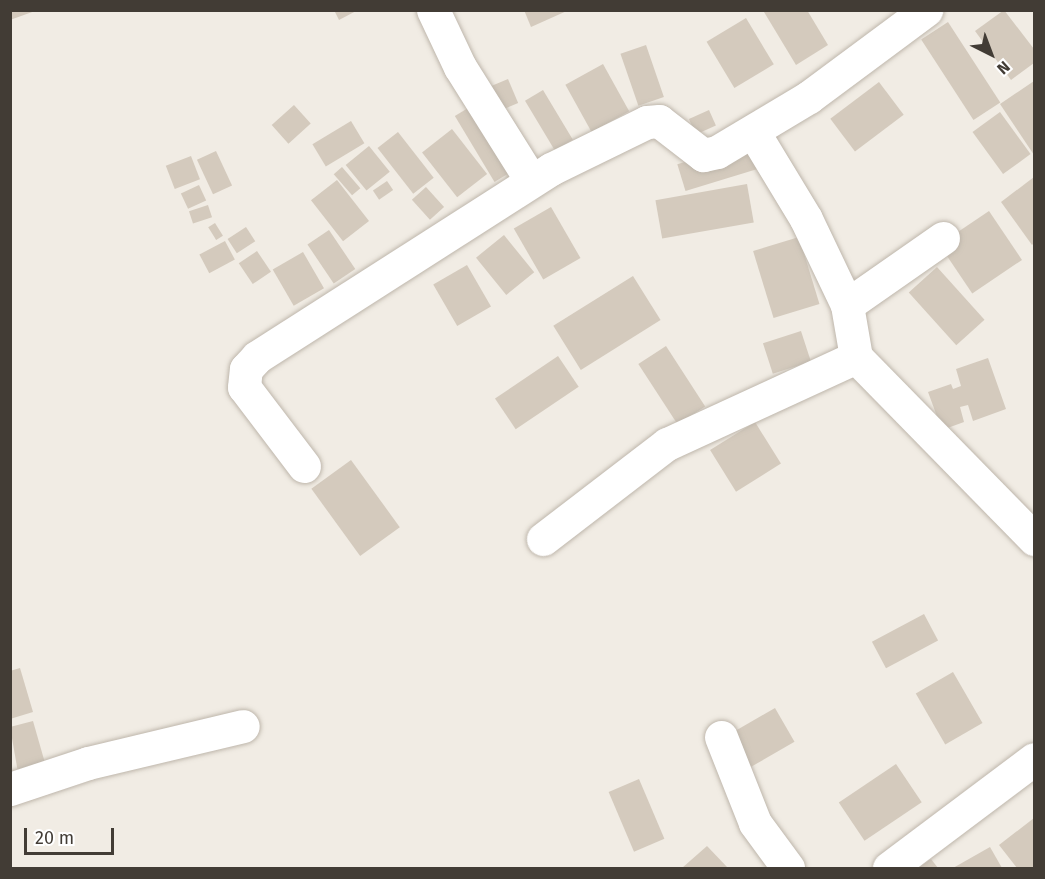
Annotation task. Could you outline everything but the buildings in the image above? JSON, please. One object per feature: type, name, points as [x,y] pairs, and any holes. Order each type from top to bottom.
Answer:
[{"type":"street","points":[[434,10],[460,67],[531,180]]},
{"type":"street","points":[[304,466],[244,387],[248,365],[531,180],[647,122],[659,121],[703,155],[754,134],[926,10]]},
{"type":"street","points":[[754,134],[806,219],[847,304],[856,357],[1035,539]]},
{"type":"street","points":[[847,304],[942,238]]},
{"type":"street","points":[[543,539],[667,444],[856,357]]},
{"type":"street","points":[[10,789],[88,763],[243,726]]},
{"type":"street","points":[[721,737],[755,823],[788,868]]},
{"type":"street","points":[[890,868],[1035,759]]}]
